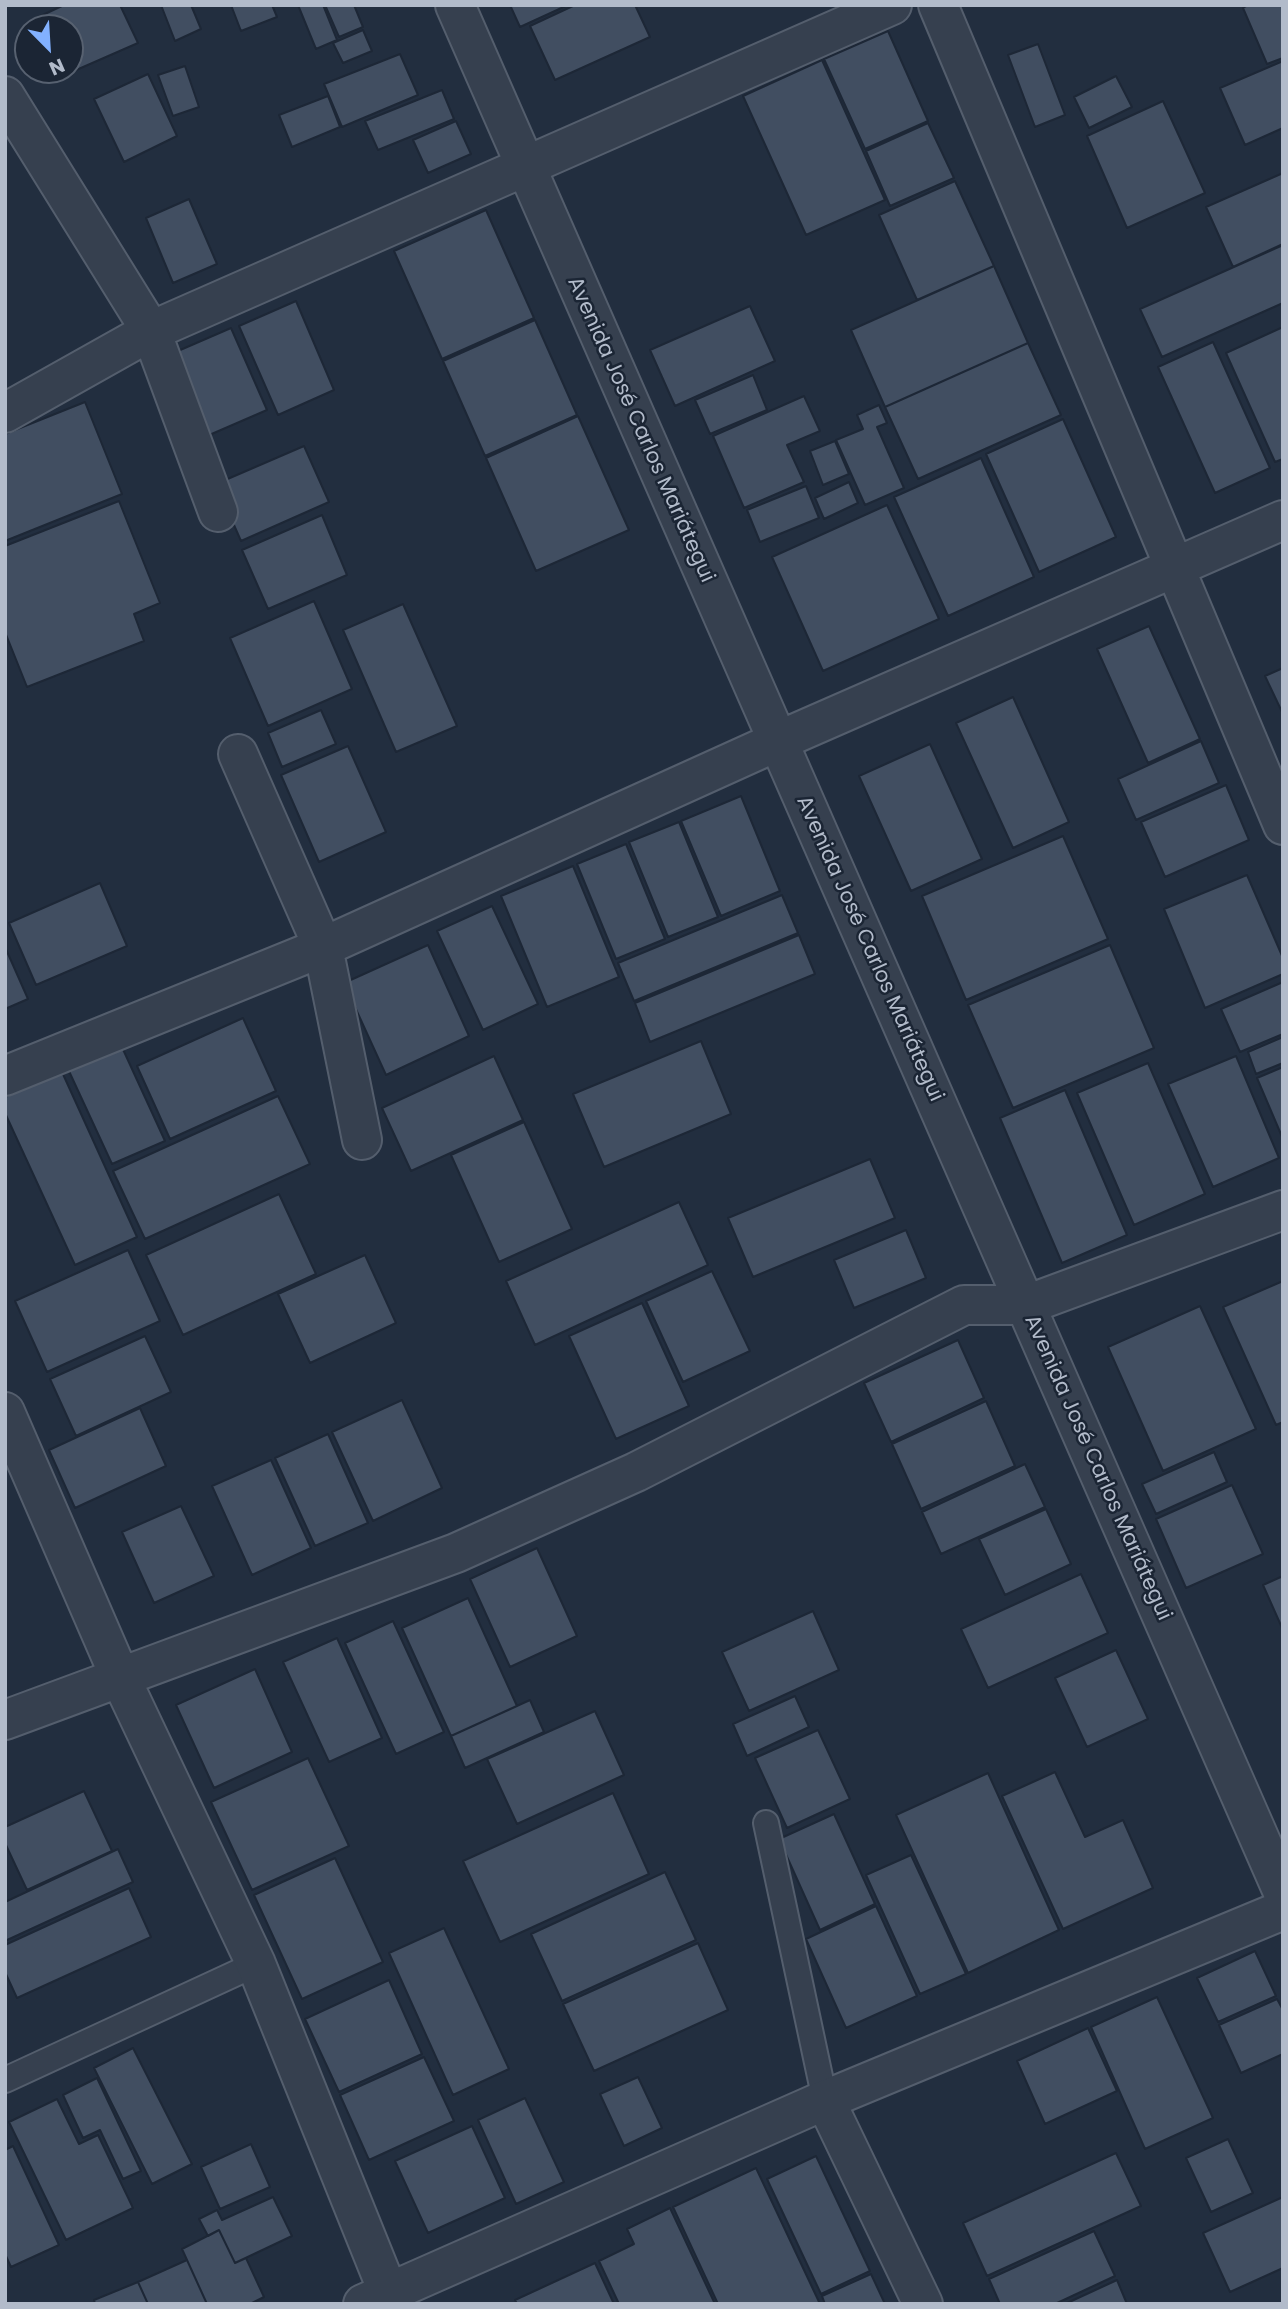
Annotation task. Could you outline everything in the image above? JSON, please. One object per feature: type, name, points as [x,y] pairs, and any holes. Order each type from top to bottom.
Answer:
[{"type":"street","name":"Avenida José Carlos Mariátegui","points":[[455,5],[1283,1892]]},
{"type":"street","points":[[5,414],[151,331],[892,5]]},
{"type":"street","points":[[937,5],[1283,825]]},
{"type":"street","points":[[5,96],[151,331],[218,512]]},
{"type":"street","points":[[5,1076],[323,947],[778,741],[1283,520]]},
{"type":"street","points":[[238,754],[323,947],[362,1140]]},
{"type":"street","points":[[5,1720],[456,1553],[636,1472],[964,1305],[1026,1305],[1283,1210]]},
{"type":"street","points":[[5,1412],[120,1677],[256,1964],[382,2300],[825,2100],[1283,1910]]},
{"type":"street","points":[[825,2100],[923,2304]]},
{"type":"lane","points":[[765,1823],[825,2100]]},
{"type":"lane","points":[[5,2080],[256,1964]]},
{"type":"building","points":[[64,5],[120,5],[138,43],[84,67],[84,14],[45,14]]},
{"type":"building","points":[[161,5],[191,5],[201,29],[175,41]]},
{"type":"building","points":[[231,5],[272,5],[277,17],[241,31]]},
{"type":"building","points":[[298,5],[323,5],[337,40],[316,49]]},
{"type":"building","points":[[325,5],[354,5],[363,27],[339,37]]},
{"type":"building","points":[[510,5],[568,5],[520,27]]},
{"type":"building","points":[[575,5],[635,5],[650,37],[555,80],[530,26]]},
{"type":"building","points":[[1248,5],[1283,5],[1283,58],[1267,64],[1243,8]]},
{"type":"building","points":[[363,30],[372,51],[343,63],[333,43]]},
{"type":"building","points":[[888,31],[928,121],[865,149],[824,59]]},
{"type":"building","points":[[1038,44],[1065,115],[1035,127],[1008,55]]},
{"type":"building","points":[[400,54],[418,95],[342,127],[324,84]]},
{"type":"building","points":[[822,60],[885,200],[806,235],[743,96]]},
{"type":"building","points":[[1283,61],[1283,128],[1245,145],[1220,88]]},
{"type":"building","points":[[185,66],[199,107],[173,116],[158,75]]},
{"type":"building","points":[[148,74],[177,136],[124,162],[94,99]]},
{"type":"building","points":[[1116,76],[1132,107],[1089,128],[1074,97]]},
{"type":"building","points":[[442,90],[454,119],[378,150],[365,121]]},
{"type":"building","points":[[328,96],[340,127],[292,147],[279,115]]},
{"type":"building","points":[[1163,101],[1205,193],[1127,228],[1087,136]]},
{"type":"building","points":[[456,121],[471,154],[428,173],[413,140]]},
{"type":"building","points":[[928,123],[954,178],[890,206],[866,151]]},
{"type":"building","points":[[1283,173],[1283,244],[1233,267],[1206,207]]},
{"type":"building","points":[[955,181],[994,266],[917,300],[879,215]]},
{"type":"building","points":[[189,199],[217,264],[173,283],[146,218]]},
{"type":"building","points":[[486,210],[534,318],[442,359],[394,251]]},
{"type":"building","points":[[1283,245],[1283,303],[1162,357],[1140,309]]},
{"type":"building","points":[[994,266],[1028,343],[885,407],[851,330]]},
{"type":"building","points":[[296,301],[334,390],[278,415],[239,326]]},
{"type":"building","points":[[750,306],[775,361],[675,406],[650,350]]},
{"type":"building","points":[[535,320],[577,415],[485,456],[443,361]]},
{"type":"building","points":[[1283,327],[1283,459],[1275,462],[1226,353]]},
{"type":"building","points":[[231,328],[267,410],[207,436],[171,354]]},
{"type":"building","points":[[1213,342],[1270,468],[1215,493],[1158,367]]},
{"type":"building","points":[[1028,343],[1061,415],[918,479],[885,407]]},
{"type":"building","points":[[753,375],[767,410],[710,434],[695,400]]},
{"type":"building","points":[[804,396],[820,431],[787,445],[804,482],[744,508],[713,436]]},
{"type":"building","points":[[85,402],[122,494],[5,541],[5,434]]},
{"type":"building","points":[[879,405],[887,423],[877,427],[904,488],[865,505],[836,440],[863,429],[857,415]]},
{"type":"building","points":[[578,416],[629,530],[536,571],[486,458]]},
{"type":"building","points":[[1063,419],[1116,537],[1039,572],[986,454]]},
{"type":"building","points":[[835,441],[849,474],[823,485],[810,451]]},
{"type":"building","points":[[304,446],[329,502],[241,541],[216,484]]},
{"type":"building","points":[[981,458],[1034,577],[948,616],[894,497]]},
{"type":"building","points":[[849,482],[858,503],[824,519],[815,498]]},
{"type":"building","points":[[806,486],[819,518],[760,542],[747,510]]},
{"type":"building","points":[[119,501],[160,603],[134,614],[144,641],[27,687],[5,632],[5,546]]},
{"type":"building","points":[[887,505],[939,619],[823,671],[772,557]]},
{"type":"building","points":[[322,515],[347,575],[268,609],[242,550]]},
{"type":"building","points":[[314,601],[352,689],[268,726],[230,638]]},
{"type":"building","points":[[403,604],[457,726],[396,752],[343,630]]},
{"type":"building","points":[[1149,626],[1200,739],[1148,763],[1097,649]]},
{"type":"building","points":[[1283,668],[1283,714],[1265,676]]},
{"type":"building","points":[[1013,697],[1069,822],[1013,848],[956,723]]},
{"type":"building","points":[[321,710],[336,744],[282,767],[268,733]]},
{"type":"building","points":[[1201,741],[1219,783],[1136,820],[1118,779]]},
{"type":"building","points":[[930,744],[982,859],[911,891],[859,776]]},
{"type":"building","points":[[348,746],[386,832],[319,862],[281,775]]},
{"type":"building","points":[[1226,785],[1249,840],[1165,877],[1141,822]]},
{"type":"building","points":[[741,796],[780,891],[721,916],[681,821]]},
{"type":"building","points":[[679,822],[718,917],[668,937],[629,842]]},
{"type":"building","points":[[1063,836],[1108,939],[966,1000],[922,896]]},
{"type":"building","points":[[626,844],[665,939],[616,959],[577,864]]},
{"type":"building","points":[[573,866],[619,977],[547,1007],[501,896]]},
{"type":"building","points":[[1247,875],[1283,958],[1283,974],[1205,1008],[1164,909]]},
{"type":"building","points":[[100,883],[127,946],[36,985],[9,923]]},
{"type":"building","points":[[782,895],[798,933],[634,1001],[618,963]]},
{"type":"building","points":[[492,906],[538,1004],[483,1030],[437,931]]},
{"type":"building","points":[[799,935],[815,974],[650,1042],[635,1003]]},
{"type":"building","points":[[428,945],[469,1036],[386,1075],[344,983]]},
{"type":"building","points":[[1110,945],[1154,1048],[1013,1108],[968,1005]]},
{"type":"building","points":[[5,947],[28,999],[5,1009]]},
{"type":"building","points":[[1283,982],[1283,1034],[1240,1052],[1221,1009]]},
{"type":"building","points":[[243,1018],[276,1091],[170,1139],[137,1066]]},
{"type":"building","points":[[1283,1037],[1283,1063],[1256,1074],[1248,1052]]},
{"type":"building","points":[[701,1041],[731,1114],[604,1167],[573,1094]]},
{"type":"building","points":[[121,1045],[165,1141],[112,1164],[68,1069]]},
{"type":"building","points":[[494,1056],[523,1120],[411,1171],[382,1108]]},
{"type":"building","points":[[1236,1056],[1279,1158],[1213,1187],[1168,1084]]},
{"type":"building","points":[[1148,1063],[1205,1194],[1134,1225],[1077,1093]]},
{"type":"building","points":[[1283,1067],[1283,1139],[1257,1078]]},
{"type":"building","points":[[62,1072],[137,1237],[75,1265],[5,1113],[5,1097]]},
{"type":"building","points":[[1065,1090],[1127,1235],[1062,1263],[1000,1118]]},
{"type":"building","points":[[278,1096],[310,1164],[145,1239],[113,1171]]},
{"type":"building","points":[[524,1122],[572,1229],[499,1262],[451,1155]]},
{"type":"building","points":[[870,1159],[895,1218],[753,1277],[728,1218]]},
{"type":"building","points":[[279,1194],[316,1274],[183,1335],[146,1255]]},
{"type":"building","points":[[679,1202],[708,1265],[535,1345],[506,1281]]},
{"type":"building","points":[[906,1230],[926,1278],[854,1308],[834,1260]]},
{"type":"building","points":[[128,1250],[160,1321],[47,1372],[15,1301]]},
{"type":"building","points":[[365,1255],[396,1323],[310,1363],[278,1294]]},
{"type":"building","points":[[712,1271],[750,1351],[683,1382],[646,1301]]},
{"type":"building","points":[[1283,1281],[1283,1422],[1276,1425],[1223,1307]]},
{"type":"building","points":[[642,1303],[689,1406],[616,1439],[569,1336]]},
{"type":"building","points":[[1200,1306],[1256,1429],[1163,1471],[1108,1347]]},
{"type":"building","points":[[145,1336],[171,1392],[76,1436],[50,1379]]},
{"type":"building","points":[[958,1340],[984,1398],[891,1442],[864,1383]]},
{"type":"building","points":[[402,1400],[442,1488],[373,1521],[332,1432]]},
{"type":"building","points":[[986,1401],[1015,1466],[921,1509],[892,1444]]},
{"type":"building","points":[[140,1408],[166,1466],[75,1508],[49,1450]]},
{"type":"building","points":[[328,1434],[368,1523],[315,1546],[275,1458]]},
{"type":"building","points":[[1214,1452],[1227,1482],[1156,1514],[1142,1484]]},
{"type":"building","points":[[271,1460],[311,1548],[252,1575],[212,1486]]},
{"type":"building","points":[[1025,1464],[1045,1507],[941,1554],[922,1512]]},
{"type":"building","points":[[1232,1485],[1263,1554],[1186,1588],[1156,1519]]},
{"type":"building","points":[[181,1506],[214,1576],[154,1603],[122,1532]]},
{"type":"building","points":[[1046,1509],[1071,1564],[1005,1595],[979,1539]]},
{"type":"building","points":[[537,1548],[577,1636],[510,1667],[470,1579]]},
{"type":"building","points":[[1081,1574],[1108,1633],[988,1688],[961,1629]]},
{"type":"building","points":[[1283,1576],[1283,1630],[1263,1585]]},
{"type":"building","points":[[468,1598],[517,1706],[451,1736],[402,1628]]},
{"type":"building","points":[[813,1611],[839,1670],[749,1711],[722,1652]]},
{"type":"building","points":[[393,1621],[444,1732],[396,1754],[345,1643]]},
{"type":"building","points":[[337,1638],[382,1738],[329,1762],[283,1662]]},
{"type":"building","points":[[1116,1650],[1148,1719],[1087,1747],[1055,1678]]},
{"type":"building","points":[[255,1669],[292,1752],[214,1788],[176,1705]]},
{"type":"building","points":[[795,1696],[809,1727],[747,1756],[733,1724]]},
{"type":"building","points":[[530,1700],[544,1732],[465,1768],[451,1736]]},
{"type":"building","points":[[595,1711],[624,1775],[517,1824],[487,1759]]},
{"type":"building","points":[[818,1730],[850,1799],[787,1828],[755,1758]]},
{"type":"building","points":[[308,1758],[349,1846],[252,1890],[211,1802]]},
{"type":"building","points":[[1055,1772],[1085,1837],[1123,1820],[1153,1888],[1063,1929],[1002,1796]]},
{"type":"building","points":[[988,1773],[1059,1930],[968,1973],[896,1815]]},
{"type":"building","points":[[84,1791],[112,1851],[27,1890],[5,1843],[5,1827]]},
{"type":"building","points":[[613,1793],[649,1874],[500,1942],[463,1861]]},
{"type":"building","points":[[834,1814],[875,1904],[820,1930],[779,1839]]},
{"type":"building","points":[[118,1849],[133,1882],[5,1941],[5,1902]]},
{"type":"building","points":[[911,1855],[966,1974],[920,1994],[866,1875]]},
{"type":"building","points":[[335,1858],[383,1962],[302,1999],[254,1895]]},
{"type":"building","points":[[665,1872],[696,1940],[562,2001],[531,1934]]},
{"type":"building","points":[[129,1888],[151,1937],[17,1998],[5,1972],[5,1945]]},
{"type":"building","points":[[876,1906],[917,1996],[846,2028],[806,1939]]},
{"type":"building","points":[[444,1928],[509,2069],[453,2095],[389,1953]]},
{"type":"building","points":[[698,1943],[728,2010],[594,2071],[563,2004]]},
{"type":"building","points":[[1255,1951],[1276,1996],[1218,2022],[1197,1978]]},
{"type":"building","points":[[389,1980],[422,2054],[339,2092],[305,2019]]},
{"type":"building","points":[[1157,1997],[1213,2118],[1145,2149],[1091,2027]]},
{"type":"building","points":[[1277,1999],[1283,2010],[1283,2054],[1241,2073],[1219,2025]]},
{"type":"building","points":[[1088,2028],[1117,2091],[1045,2124],[1017,2061]]},
{"type":"building","points":[[133,2048],[192,2164],[152,2184],[94,2068]]},
{"type":"building","points":[[424,2057],[454,2121],[369,2160],[340,2095]]},
{"type":"building","points":[[638,2077],[662,2128],[624,2146],[600,2094]]},
{"type":"building","points":[[97,2078],[141,2171],[123,2179],[100,2130],[83,2138],[63,2095]]},
{"type":"building","points":[[525,2098],[564,2182],[516,2204],[478,2120]]},
{"type":"building","points":[[57,2099],[79,2144],[98,2135],[133,2208],[66,2240],[9,2122]]},
{"type":"building","points":[[472,2126],[505,2198],[428,2233],[395,2161]]},
{"type":"building","points":[[1228,2139],[1253,2193],[1211,2212],[1186,2158]]},
{"type":"building","points":[[251,2144],[270,2187],[220,2209],[201,2167]]},
{"type":"building","points":[[13,2146],[59,2245],[11,2267],[5,2254],[5,2150]]},
{"type":"building","points":[[1116,2153],[1141,2206],[987,2276],[963,2223]]},
{"type":"building","points":[[816,2156],[870,2271],[821,2294],[767,2179]]},
{"type":"building","points":[[756,2168],[820,2304],[718,2304],[673,2207]]},
{"type":"building","points":[[273,2197],[292,2236],[235,2263],[219,2230],[208,2236],[199,2219],[217,2210],[222,2220]]},
{"type":"building","points":[[1283,2197],[1283,2268],[1230,2292],[1203,2233]]},
{"type":"building","points":[[670,2208],[715,2304],[619,2304],[599,2261],[634,2244],[627,2229]]},
{"type":"building","points":[[219,2230],[235,2263],[246,2258],[264,2297],[250,2304],[207,2304],[182,2249]]},
{"type":"building","points":[[1094,2231],[1115,2276],[1055,2304],[1000,2304],[989,2279]]},
{"type":"building","points":[[187,2260],[207,2304],[148,2304],[138,2282]]},
{"type":"building","points":[[595,2263],[614,2304],[517,2304],[515,2300]]},
{"type":"building","points":[[871,2274],[885,2304],[825,2304],[822,2296]]},
{"type":"building","points":[[1117,2280],[1127,2304],[1065,2304]]},
{"type":"building","points":[[138,2282],[148,2304],[95,2304],[94,2300]]}]
